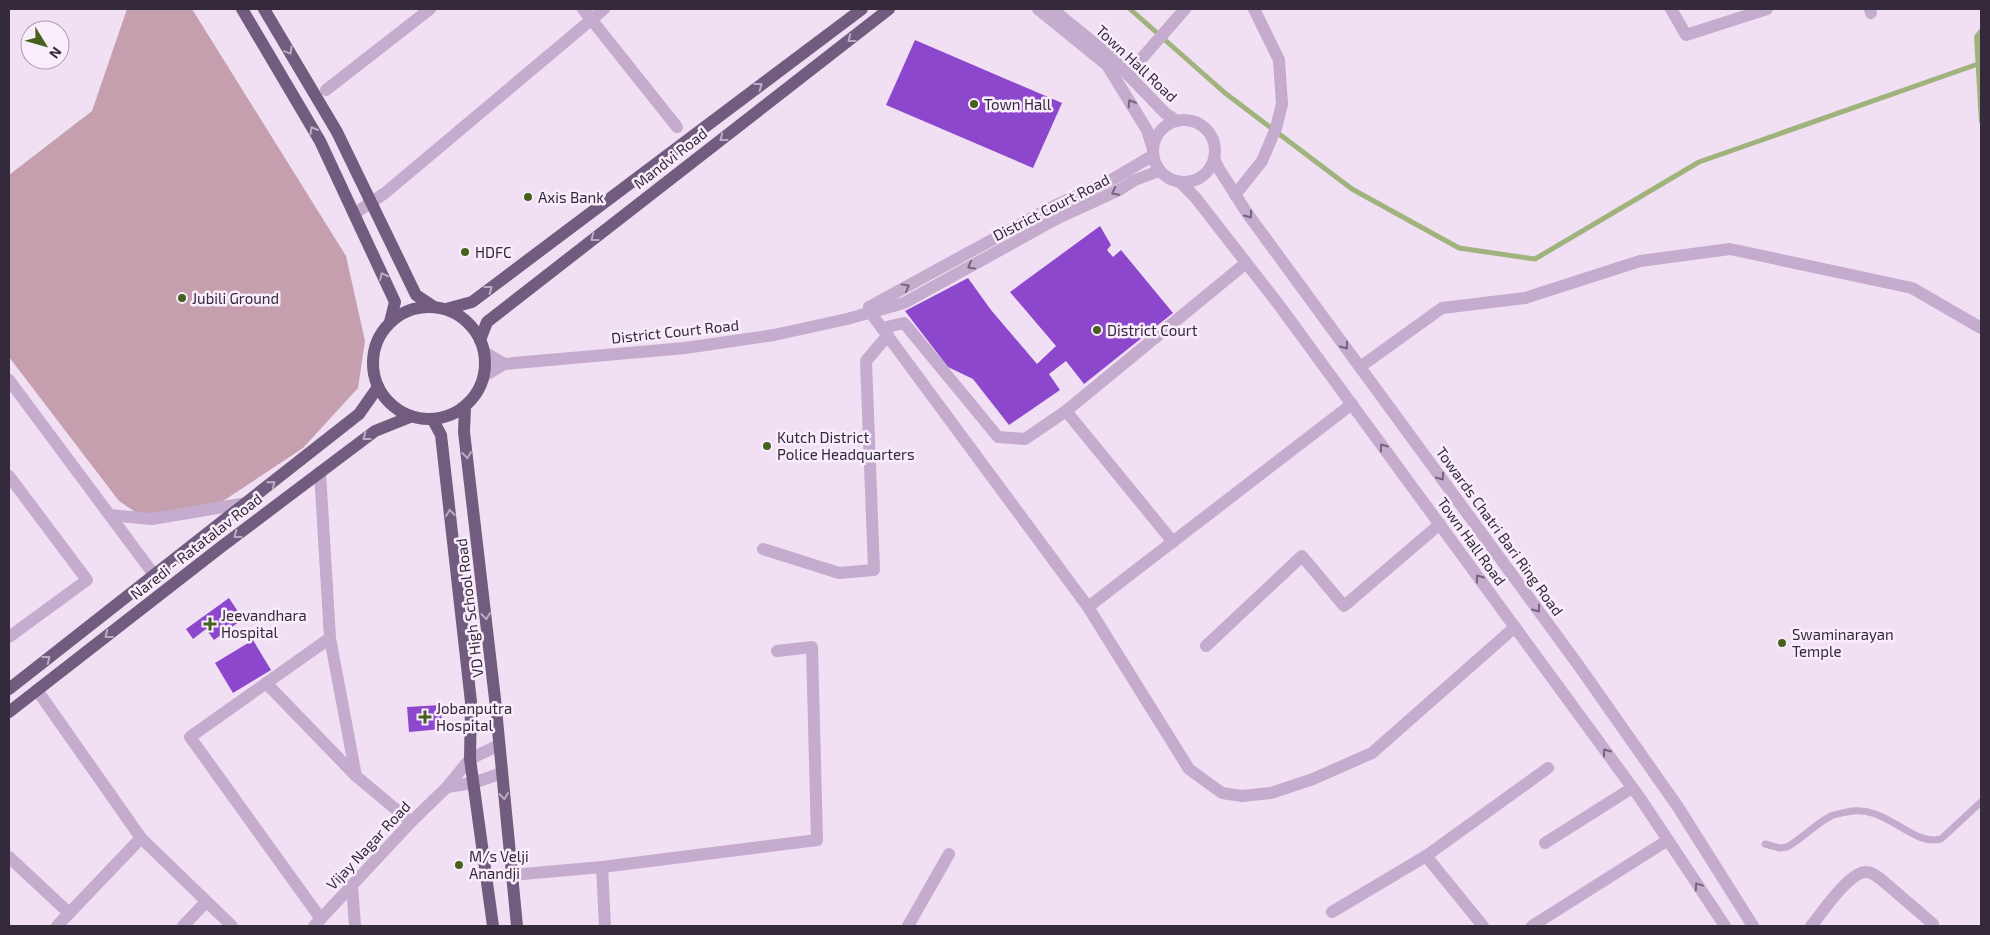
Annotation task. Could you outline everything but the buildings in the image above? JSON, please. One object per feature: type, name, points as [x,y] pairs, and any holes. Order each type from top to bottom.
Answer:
[{"type":"main road","points":[[244,10],[320,141],[395,302],[390,322],[377,341],[374,353],[372,364],[378,387],[391,406],[410,417],[433,420],[450,416],[465,406],[476,393],[484,376],[482,346],[466,321],[416,295],[337,132],[264,9]]},
{"type":"main road","name":"Mandvi Road","points":[[440,308],[472,302],[862,9]]},
{"type":"main road","name":"Mandvi Road","points":[[482,346],[487,322],[889,9]]},
{"type":"main road","points":[[390,322],[410,310],[440,308]]},
{"type":"main road","name":"Naredi - Ratatalav Road","points":[[9,689],[359,414],[378,387]]},
{"type":"main road","name":"VD High School Road","points":[[465,406],[464,432],[496,699],[517,926]]},
{"type":"main road","name":"Naredi - Ratatalav Road","points":[[9,712],[221,547],[375,431],[410,417]]},
{"type":"main road","name":"VD High School Road","points":[[433,420],[441,435],[471,702],[470,759],[493,926]]},
{"type":"street","points":[[326,90],[430,9]]},
{"type":"street","points":[[354,214],[372,203],[587,14],[604,9]]},
{"type":"street","name":"Town Hall Road","points":[[1038,9],[1107,65],[1147,130],[1152,151]]},
{"type":"street","name":"Town Hall Road","points":[[1052,9],[1112,57],[1165,112],[1176,120]]},
{"type":"street","points":[[1128,74],[1185,9]]},
{"type":"street","points":[[1235,195],[1262,161],[1282,104],[1279,60],[1254,9]]},
{"type":"street","points":[[1670,9],[1686,35],[1767,9]]},
{"type":"street","points":[[587,14],[677,127]]},
{"type":"street","points":[[1176,120],[1195,122],[1203,126],[1213,141],[1215,150],[1210,168],[1198,180],[1181,183],[1173,181],[1159,171],[1152,151],[1155,138],[1161,130],[1176,120]]},
{"type":"street","name":"District Court Road","points":[[847,318],[1052,207],[1113,179],[1152,151]]},
{"type":"street","name":"Towards Chatri Bari Ring Road","points":[[1214,159],[1235,195],[1579,666],[1678,807],[1753,926]]},
{"type":"street","name":"District Court Road","points":[[504,364],[685,348],[774,335],[904,303],[1058,218],[1119,190],[1135,180],[1159,171]]},
{"type":"street","name":"Town Hall Road","points":[[1181,183],[1195,197],[1246,263],[1440,524],[1632,788],[1725,926]]},
{"type":"street","points":[[1360,367],[1442,308],[1525,298],[1640,261],[1730,249],[1912,288],[1981,328]]},
{"type":"street","points":[[763,549],[839,573],[874,570],[866,361],[885,332],[904,323],[998,437],[1025,439],[1066,411],[1246,263]]},
{"type":"street","points":[[870,312],[1088,607],[1189,769],[1222,793],[1242,796],[1271,793],[1314,779],[1372,753],[1515,627]]},
{"type":"street","points":[[482,346],[504,364],[484,376]]},
{"type":"street","points":[[9,380],[155,576]]},
{"type":"street","points":[[9,402],[20,394]]},
{"type":"street","points":[[1088,607],[1352,404]]},
{"type":"street","points":[[1066,411],[1173,542]]},
{"type":"street","points":[[320,472],[330,638],[356,776]]},
{"type":"street","points":[[9,476],[87,580],[9,637]]},
{"type":"street","points":[[110,515],[152,519],[247,503]]},
{"type":"street","points":[[1206,646],[1302,556],[1344,606],[1440,524]]},
{"type":"street","points":[[318,923],[190,737],[330,638]]},
{"type":"street","points":[[512,874],[602,867],[817,840],[812,647],[778,651]]},
{"type":"street","points":[[266,683],[356,776],[411,822]]},
{"type":"street","points":[[37,690],[141,838],[232,926]]},
{"type":"street","name":"Vijay Nagar Road","points":[[318,923],[470,759],[499,745]]},
{"type":"street","points":[[1332,912],[1426,856],[1548,768]]},
{"type":"street","points":[[447,786],[474,783],[502,774]]},
{"type":"street","points":[[1545,843],[1632,788]]},
{"type":"street","points":[[57,926],[141,838]]},
{"type":"street","points":[[1532,926],[1668,840]]},
{"type":"street","points":[[908,926],[949,854]]},
{"type":"street","points":[[1426,856],[1483,926]]},
{"type":"street","points":[[9,857],[69,913]]},
{"type":"street","points":[[602,867],[605,926]]},
{"type":"street","points":[[1811,926],[1852,878],[1864,872],[1875,874],[1883,880],[1933,924]]},
{"type":"street","points":[[352,885],[355,926]]},
{"type":"street","points":[[183,926],[206,902]]},
{"type":"lane","points":[[1765,844],[1780,848],[1786,847],[1832,816],[1858,810],[1884,817],[1923,839],[1933,841],[1941,839],[1981,802]]},
{"type":"shaded area","name":"Jubili Ground","points":[[127,9],[192,9],[346,256],[365,341],[358,388],[303,448],[223,501],[144,518],[119,501],[9,357],[9,175],[92,111]]},
{"type":"shaded area","points":[[1981,27],[1981,123],[1979,123],[1974,36]]},
{"type":"waterway","points":[[1130,9],[1225,93],[1352,189],[1459,248],[1535,259],[1699,162],[1978,64],[1981,65]]},
{"type":"place","name":"Town Hall","points":[[974,104]]},
{"type":"place","name":"Axis Bank","points":[[528,197]]},
{"type":"place","name":"HDFC","points":[[465,252]]},
{"type":"place","name":"Jubili Ground","points":[[182,298]]},
{"type":"place","name":"District Court","points":[[1097,330]]},
{"type":"place","name":"Kutch District Police Headquarters","points":[[767,446]]},
{"type":"place","name":"Jeevandhara Hospital","points":[[210,624]]},
{"type":"place","name":"Swaminarayan Temple","points":[[1782,643]]},
{"type":"place","name":"Jobanputra Hospital","points":[[425,717]]},
{"type":"place","name":"M/s Velji Anandji","points":[[459,865]]}]
